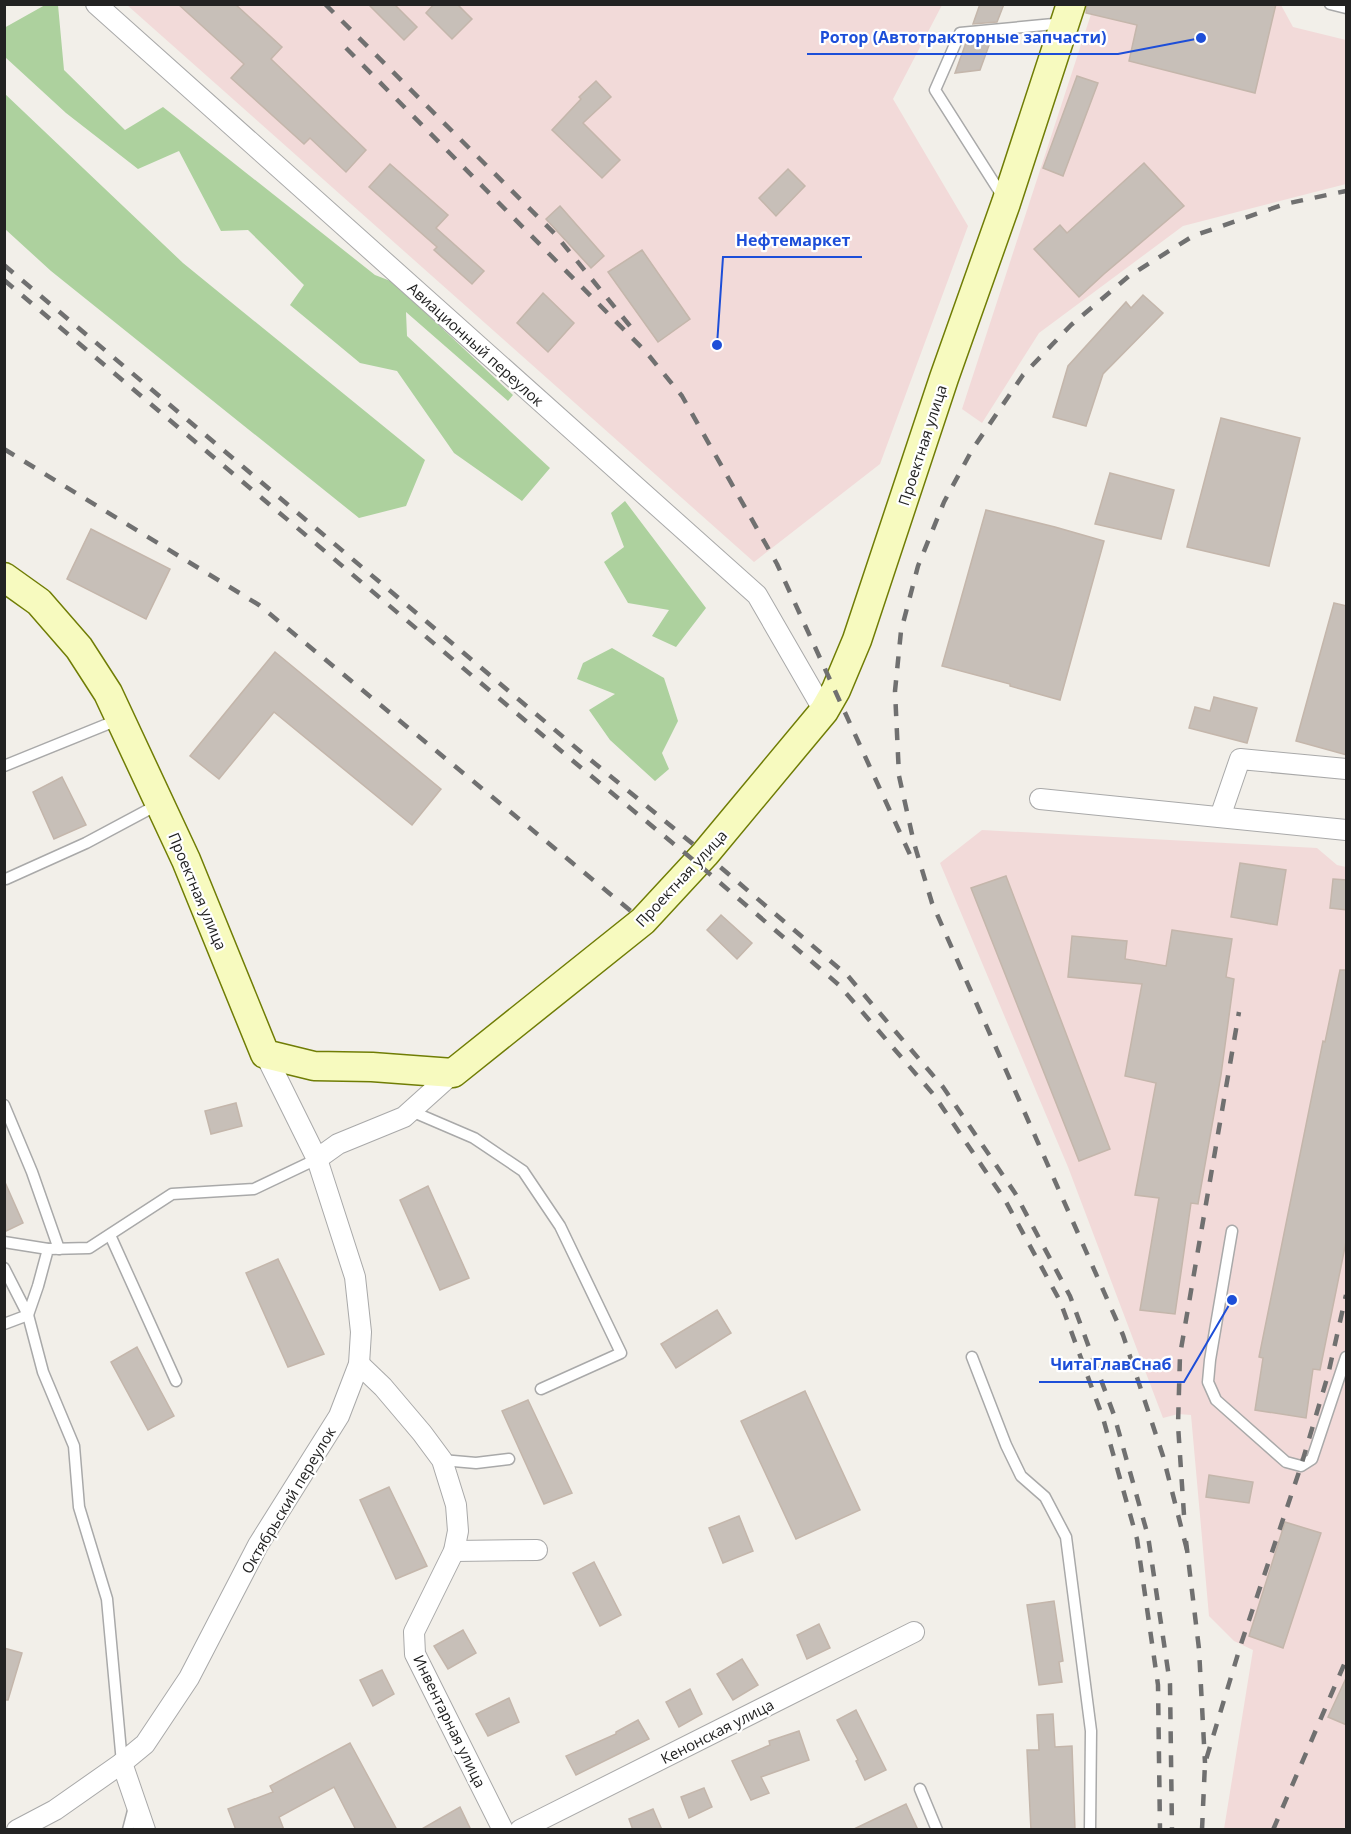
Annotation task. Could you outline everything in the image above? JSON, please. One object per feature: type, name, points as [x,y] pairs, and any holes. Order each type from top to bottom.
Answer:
[{"type":"street","name":"Авиационный переулок","points":[[96,4],[757,595],[824,711]]},
{"type":"street","name":"Проектная улица","points":[[453,1073],[643,921],[705,854],[824,711],[836,690],[857,639],[1068,14]]},
{"type":"street","name":"Проектная улица","points":[[4,577],[39,602],[80,648],[108,693],[186,860],[265,1053]]},
{"type":"street","points":[[1220,817],[1240,759],[1347,769]]},
{"type":"street","points":[[1040,799],[1347,830]]},
{"type":"street","points":[[265,1053],[314,1066],[372,1067],[453,1073]]},
{"type":"street","name":"Октябрьский переулок","points":[[17,1830],[55,1810],[145,1744],[189,1678],[258,1545],[339,1416],[358,1364],[361,1332],[355,1276],[317,1159],[265,1053]]},
{"type":"street","points":[[317,1159],[338,1144],[404,1116],[453,1073]]},
{"type":"street","name":"Инвентарная улица","points":[[358,1364],[383,1387],[422,1433],[442,1461],[456,1505],[459,1531],[454,1551],[414,1632],[415,1654],[503,1830]]},
{"type":"street","points":[[454,1551],[537,1550]]},
{"type":"street","name":"Кенонская улица","points":[[520,1830],[914,1632]]},
{"type":"street","points":[[122,1763],[145,1830]]},
{"type":"lane","points":[[1330,4],[1347,8]]},
{"type":"lane","points":[[1006,203],[936,90],[960,33],[1068,14]]},
{"type":"lane","points":[[4,766],[120,719]]},
{"type":"lane","points":[[6,879],[86,843],[159,804]]},
{"type":"lane","points":[[4,1106],[32,1172],[53,1249],[28,1315]]},
{"type":"lane","points":[[411,1111],[474,1138],[523,1171],[560,1226],[621,1353],[541,1389]]},
{"type":"lane","points":[[4,1242],[53,1249],[89,1248],[172,1194],[254,1189],[317,1159]]},
{"type":"lane","points":[[1232,1231],[1210,1360],[1208,1382],[1216,1400],[1286,1462],[1301,1466],[1312,1459],[1347,1357]]},
{"type":"lane","points":[[110,1235],[176,1381]]},
{"type":"lane","points":[[4,1268],[28,1315],[43,1372],[74,1446],[79,1507],[107,1599],[122,1763]]},
{"type":"lane","points":[[4,1324],[28,1315]]},
{"type":"lane","points":[[972,1357],[1006,1445],[1021,1476],[1045,1497],[1065,1537],[1091,1731],[1090,1830]]},
{"type":"lane","points":[[442,1461],[476,1463],[509,1459]]},
{"type":"lane","points":[[920,1789],[937,1830]]},
{"type":"lane","points":[[128,1830],[135,1802]]},
{"type":"shaded area","points":[[127,5],[942,5],[893,99],[968,226],[880,464],[754,562]]},
{"type":"shaded area","points":[[1094,5],[1281,5],[1293,27],[1346,40],[1346,184],[1183,226],[1039,333],[982,423],[962,409]]},
{"type":"shaded area","points":[[982,830],[1317,848],[1337,865],[1346,867],[1346,1829],[1224,1829],[1253,1650],[1234,1641],[1209,1616],[1191,1415],[1178,1414],[1163,1418],[1068,1167],[940,863]]},
{"type":"green space","points":[[45,5],[58,5],[64,70],[125,130],[163,107],[375,275],[393,282],[513,395],[508,401],[406,312],[407,336],[550,468],[522,501],[454,453],[397,371],[360,363],[290,305],[304,285],[248,230],[221,231],[179,151],[138,169],[66,113],[5,57],[4,28]]},
{"type":"green space","points":[[4,93],[183,263],[425,460],[406,506],[359,518],[51,271],[5,229]]},
{"type":"green space","points":[[625,501],[706,608],[676,647],[652,636],[669,610],[628,603],[604,562],[624,547],[611,513]]},
{"type":"green space","points":[[612,648],[664,678],[678,721],[662,753],[669,769],[655,781],[610,740],[589,710],[615,694],[577,679],[583,663]]},
{"type":"building","points":[[178,4],[235,4],[282,47],[271,59],[366,150],[346,172],[310,138],[304,144],[231,78],[244,64]]},
{"type":"building","points":[[368,4],[394,4],[417,27],[404,40]]},
{"type":"building","points":[[434,4],[457,4],[472,19],[452,39],[426,13]]},
{"type":"building","points":[[980,4],[1004,4],[997,22],[973,24]]},
{"type":"building","points":[[1087,4],[1276,4],[1255,93],[1129,61],[1137,25],[1086,13]]},
{"type":"building","points":[[992,37],[980,70],[955,73],[967,40]]},
{"type":"building","points":[[1077,76],[1098,83],[1063,176],[1043,168]]},
{"type":"building","points":[[596,81],[611,97],[583,123],[620,160],[602,178],[552,130],[581,99],[579,97]]},
{"type":"building","points":[[1144,163],[1184,206],[1079,297],[1034,249],[1060,225],[1067,233]]},
{"type":"building","points":[[390,164],[448,215],[436,228],[484,271],[472,284],[434,250],[437,247],[369,187]]},
{"type":"building","points":[[788,169],[805,186],[776,216],[759,198]]},
{"type":"building","points":[[560,206],[604,256],[591,268],[546,219]]},
{"type":"building","points":[[642,250],[690,319],[658,342],[608,272]]},
{"type":"building","points":[[543,293],[574,323],[548,352],[517,323]]},
{"type":"building","points":[[1143,295],[1163,313],[1103,374],[1086,426],[1053,417],[1068,366],[1126,302],[1131,308]]},
{"type":"building","points":[[1221,418],[1300,438],[1269,566],[1187,547]]},
{"type":"building","points":[[1110,473],[1174,490],[1161,539],[1095,524]]},
{"type":"building","points":[[986,510],[1104,541],[1060,700],[942,666]]},
{"type":"building","points":[[91,529],[170,569],[146,619],[67,579]]},
{"type":"building","points":[[1334,603],[1347,606],[1347,755],[1296,741]]},
{"type":"building","points":[[275,652],[441,789],[412,825],[274,712],[219,779],[190,756]]},
{"type":"building","points":[[1214,697],[1257,708],[1247,743],[1189,728],[1195,707],[1210,711]]},
{"type":"building","points":[[62,777],[86,825],[54,839],[33,792]]},
{"type":"building","points":[[1240,863],[1286,870],[1277,925],[1231,917]]},
{"type":"building","points":[[1006,876],[1110,1149],[1079,1161],[971,888]]},
{"type":"building","points":[[1333,879],[1347,880],[1347,910],[1330,908]]},
{"type":"building","points":[[721,915],[752,943],[737,959],[707,930]]},
{"type":"building","points":[[1172,930],[1232,939],[1226,977],[1234,979],[1221,1075],[1198,1204],[1191,1203],[1175,1314],[1140,1310],[1159,1198],[1135,1195],[1156,1083],[1125,1076],[1142,984],[1068,977],[1072,936],[1127,941],[1125,959],[1166,966]]},
{"type":"building","points":[[1340,970],[1347,970],[1347,1237],[1320,1370],[1313,1369],[1306,1418],[1255,1410],[1263,1358],[1259,1357],[1323,1041],[1325,1042]]},
{"type":"building","points":[[236,1103],[242,1126],[211,1134],[205,1111]]},
{"type":"building","points":[[4,1180],[23,1223],[4,1232]]},
{"type":"building","points":[[428,1186],[469,1278],[440,1290],[400,1200]]},
{"type":"building","points":[[278,1259],[324,1354],[288,1367],[246,1273]]},
{"type":"building","points":[[717,1310],[731,1333],[676,1368],[661,1344]]},
{"type":"building","points":[[137,1347],[174,1416],[148,1430],[111,1362]]},
{"type":"building","points":[[805,1391],[860,1510],[796,1539],[741,1421]]},
{"type":"building","points":[[528,1400],[572,1493],[544,1504],[502,1411]]},
{"type":"building","points":[[1209,1475],[1253,1482],[1249,1503],[1206,1497]]},
{"type":"building","points":[[389,1487],[427,1566],[396,1579],[360,1500]]},
{"type":"building","points":[[739,1516],[753,1551],[723,1563],[709,1528]]},
{"type":"building","points":[[1285,1522],[1321,1533],[1283,1648],[1249,1636]]},
{"type":"building","points":[[594,1562],[621,1615],[600,1626],[573,1573]]},
{"type":"building","points":[[1054,1601],[1063,1661],[1059,1662],[1062,1682],[1039,1685],[1027,1605]]},
{"type":"building","points":[[819,1624],[830,1648],[807,1659],[797,1635]]},
{"type":"building","points":[[463,1630],[476,1653],[448,1669],[434,1646]]},
{"type":"building","points":[[4,1648],[22,1653],[8,1700],[4,1700]]},
{"type":"building","points":[[742,1659],[758,1685],[733,1700],[717,1674]]},
{"type":"building","points":[[382,1670],[394,1694],[373,1706],[360,1680]]},
{"type":"building","points":[[1347,1676],[1347,1725],[1328,1717]]},
{"type":"building","points":[[690,1689],[702,1714],[679,1727],[666,1702]]},
{"type":"building","points":[[509,1698],[519,1722],[488,1736],[476,1714]]},
{"type":"building","points":[[856,1710],[886,1770],[865,1780],[856,1761],[858,1760],[837,1720]]},
{"type":"building","points":[[1053,1714],[1055,1747],[1072,1746],[1075,1830],[1031,1830],[1027,1750],[1039,1750],[1037,1715]]},
{"type":"building","points":[[638,1720],[649,1739],[576,1775],[566,1756],[616,1734]]},
{"type":"building","points":[[799,1731],[809,1760],[761,1777],[769,1793],[751,1800],[732,1761],[770,1745],[769,1741]]},
{"type":"building","points":[[350,1743],[397,1830],[356,1830],[334,1787],[279,1817],[284,1830],[236,1830],[228,1809],[273,1792],[270,1786]]},
{"type":"building","points":[[704,1788],[712,1807],[689,1818],[681,1797]]},
{"type":"building","points":[[906,1804],[918,1830],[852,1830]]},
{"type":"building","points":[[460,1807],[471,1830],[420,1830]]},
{"type":"building","points":[[653,1809],[662,1830],[633,1830],[629,1819]]},
{"type":"railway","points":[[325,4],[555,234],[630,326]]},
{"type":"railway","points":[[346,48],[646,352],[682,396],[777,564],[912,859]]},
{"type":"railway","points":[[1187,1550],[1163,1456],[1123,1335],[932,903],[914,843],[899,776],[895,691],[901,631],[918,566],[944,502],[972,450],[1023,375],[1071,325],[1129,276],[1193,236],[1285,204],[1346,191]]},
{"type":"railway","points":[[4,265],[848,976],[943,1087],[1015,1193],[1070,1296],[1114,1415],[1148,1536],[1170,1684],[1172,1830]]},
{"type":"railway","points":[[4,280],[839,985],[934,1095],[1005,1200],[1060,1301],[1103,1418],[1137,1539],[1158,1685],[1160,1830]]},
{"type":"railway","points":[[4,449],[259,605],[643,921]]},
{"type":"railway","points":[[1184,1515],[1178,1425],[1180,1355],[1239,1012]]},
{"type":"railway","points":[[1202,1830],[1205,1763],[1241,1644],[1301,1466],[1328,1375],[1346,1295]]},
{"type":"railway","points":[[1186,1541],[1199,1649],[1205,1763]]},
{"type":"railway","points":[[1273,1830],[1346,1660]]},
{"type":"place","name":"Ротор (Автотракторные запчасти)","points":[[1201,38]]},
{"type":"place","name":"Нефтемаркет","points":[[717,345]]},
{"type":"place","name":"ЧитаГлавСнаб","points":[[1232,1300]]}]
